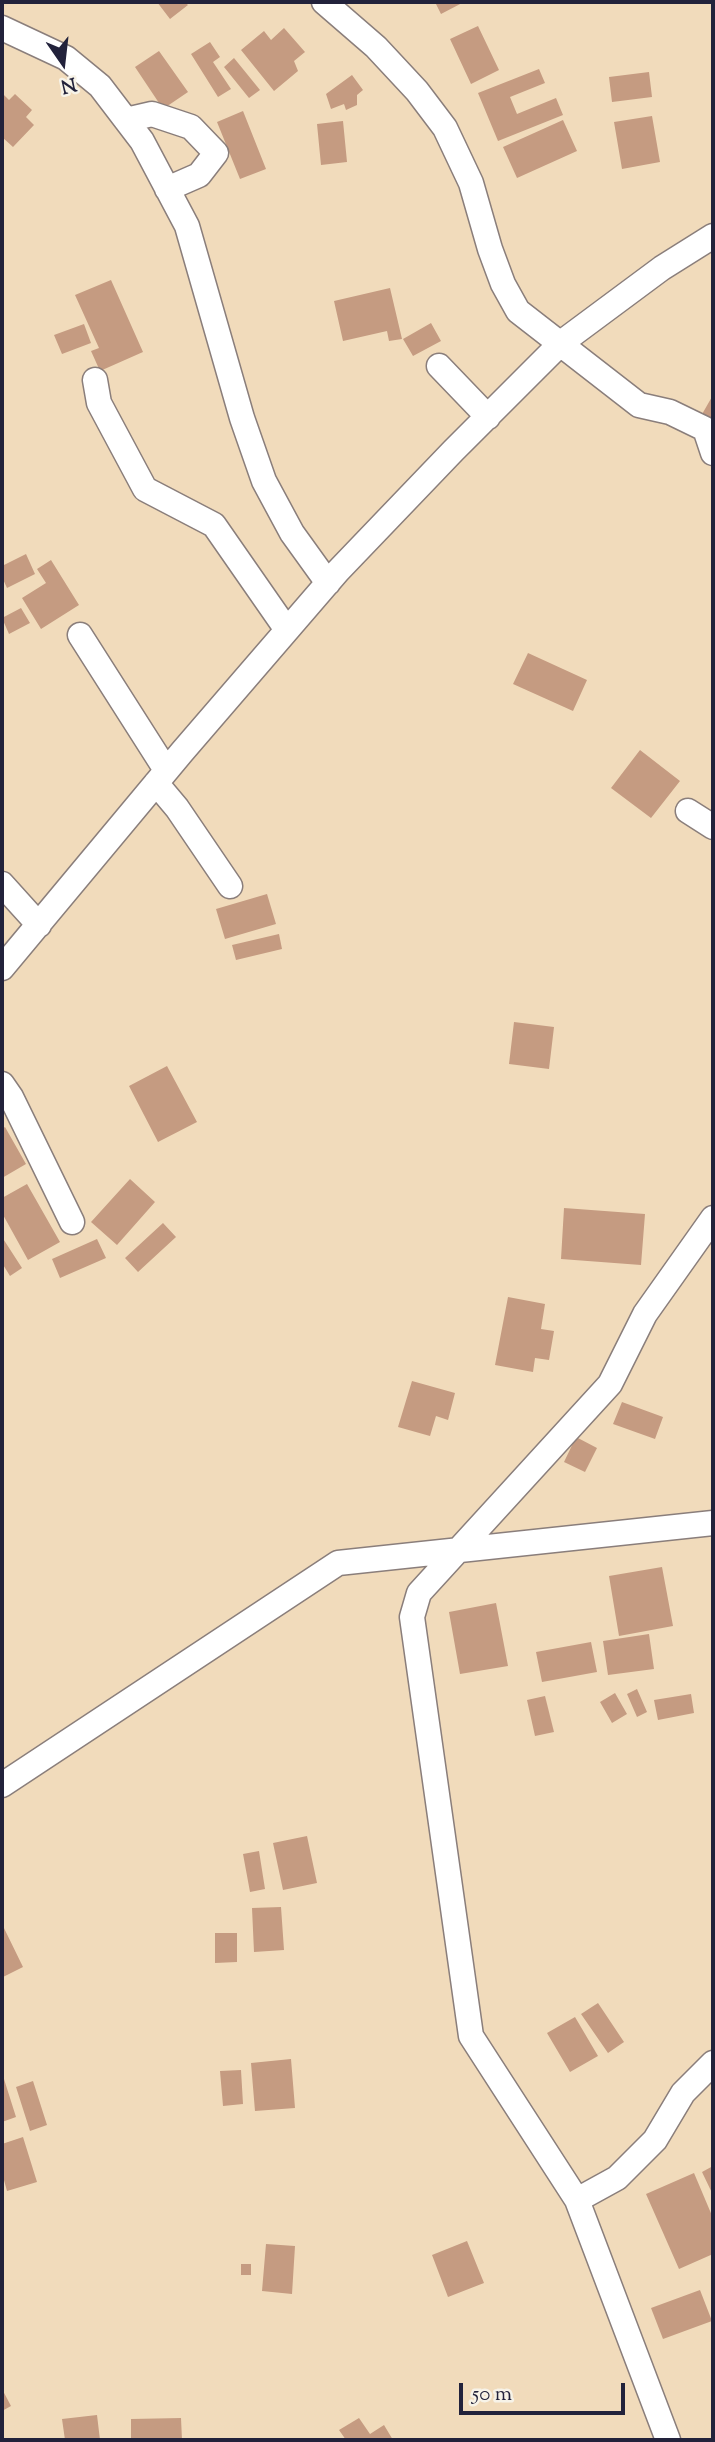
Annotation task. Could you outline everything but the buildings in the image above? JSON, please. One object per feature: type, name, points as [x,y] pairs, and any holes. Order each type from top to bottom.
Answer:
[{"type":"street","points":[[324,2],[393,65],[445,128],[471,183],[489,249],[503,284],[518,311],[639,405],[670,412],[705,429],[713,453]]},
{"type":"street","points":[[2,28],[66,58],[100,86],[142,141],[187,226],[242,418],[264,481],[292,533],[328,583]]},
{"type":"street","points":[[126,120],[152,114],[191,127],[216,153],[199,175],[167,189]]},
{"type":"street","points":[[2,968],[328,583],[488,417],[561,343],[662,268],[713,236]]},
{"type":"street","points":[[439,366],[488,417]]},
{"type":"street","points":[[95,380],[99,404],[145,489],[214,525],[287,630]]},
{"type":"street","points":[[80,635],[177,808],[230,886]]},
{"type":"street","points":[[688,811],[713,827]]},
{"type":"street","points":[[2,884],[39,925]]},
{"type":"street","points":[[2,1084],[11,1097],[34,1150],[72,1222]]},
{"type":"street","points":[[668,2440],[578,2200],[471,2036],[412,1617],[419,1593],[610,1384],[645,1314],[713,1218]]},
{"type":"street","points":[[2,1785],[338,1563],[713,1523]]},
{"type":"street","points":[[578,2200],[617,2178],[655,2140],[683,2093],[713,2063]]}]
